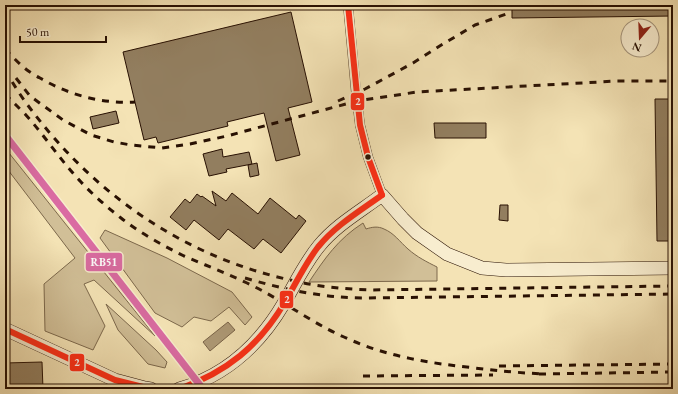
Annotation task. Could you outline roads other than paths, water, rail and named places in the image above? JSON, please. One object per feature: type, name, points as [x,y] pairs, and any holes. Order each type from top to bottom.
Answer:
[{"type":"street","points":[[348,5],[360,125],[368,158],[382,195],[417,234],[447,254],[482,268],[506,270],[673,268]]},
{"type":"street","points":[[179,389],[193,385],[209,377],[236,360],[255,344],[275,318],[305,265],[318,246],[340,225],[382,195]]},
{"type":"street","points":[[5,329],[115,380],[151,389]]},
{"type":"railway","points":[[338,101],[365,89],[413,63],[475,25],[512,12]]},
{"type":"railway","points":[[5,49],[18,63],[35,75],[74,94],[98,100],[135,102]]},
{"type":"railway","points":[[5,70],[16,89],[50,133],[79,164],[109,192],[178,238],[215,256],[254,270],[314,285],[370,290],[673,286]]},
{"type":"railway","points":[[16,78],[30,96],[63,120],[91,135],[114,142],[162,148],[227,136],[357,101],[417,92],[617,81],[673,81]]},
{"type":"railway","points":[[5,94],[25,114],[74,174],[95,196],[136,229],[176,252],[247,283],[331,331],[376,350],[441,364],[545,374]]},
{"type":"railway","points":[[245,278],[320,295],[350,298],[673,294]]},
{"type":"railway","points":[[499,366],[673,364]]},
{"type":"railway","points":[[539,374],[673,372]]},
{"type":"railway","points":[[363,376],[493,375]]}]
